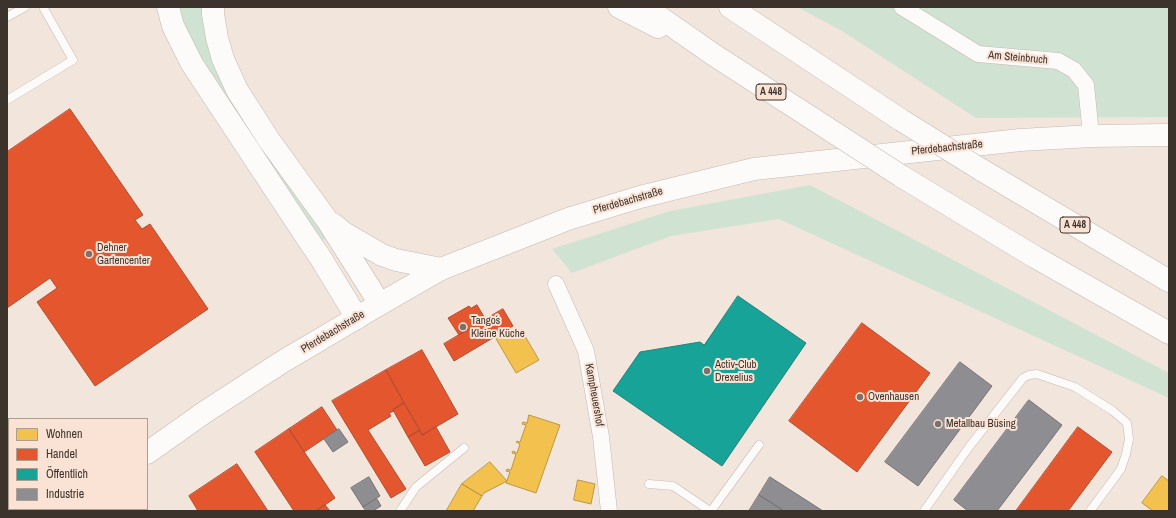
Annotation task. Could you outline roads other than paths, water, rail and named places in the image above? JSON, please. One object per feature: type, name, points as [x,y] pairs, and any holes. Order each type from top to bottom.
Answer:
[{"type":"main road","points":[[168,7],[173,26],[192,64],[320,257],[357,318]]},
{"type":"main road","points":[[213,7],[217,38],[223,59],[237,90],[269,140],[327,220],[380,304]]},
{"type":"main road","points":[[619,7],[714,55]]},
{"type":"main road","name":"A 448","points":[[645,7],[714,55],[901,176],[1035,257],[1169,333]]},
{"type":"main road","name":"A 448","points":[[730,7],[901,120],[980,169],[1169,280]]},
{"type":"main road","name":"Pferdebachstraße","points":[[148,452],[205,412],[282,362],[441,269],[568,219],[640,197],[754,169],[1020,140],[1092,136],[1169,135]]},
{"type":"main road","points":[[327,220],[344,233],[382,255],[396,260],[441,269]]},
{"type":"street","name":"Am Steinbruch","points":[[902,7],[978,54],[1058,61],[1074,70],[1086,85],[1092,136]]},
{"type":"street","name":"Kampheuershof","points":[[556,284],[586,351],[601,437],[609,511]]},
{"type":"lane","points":[[7,17],[25,7]]},
{"type":"lane","points":[[7,100],[73,60],[43,7]]},
{"type":"lane","points":[[924,511],[969,447],[1023,378],[1029,375],[1037,374],[1075,387],[1113,411],[1127,423],[1129,439],[1121,469],[1090,511]]},
{"type":"lane","points":[[649,484],[673,486],[710,511],[759,445]]},
{"type":"lane","points":[[400,511],[416,487],[464,448]]},
{"type":"place","name":"Dehner Gartencenter","points":[[89,254]]},
{"type":"place","name":"Tango´s Kleine Küche","points":[[463,327]]},
{"type":"place","name":"Activ-Club Drexelius","points":[[707,371]]},
{"type":"place","name":"Ovenhausen","points":[[860,397]]},
{"type":"place","name":"Metallbau Büsing","points":[[938,424]]}]
